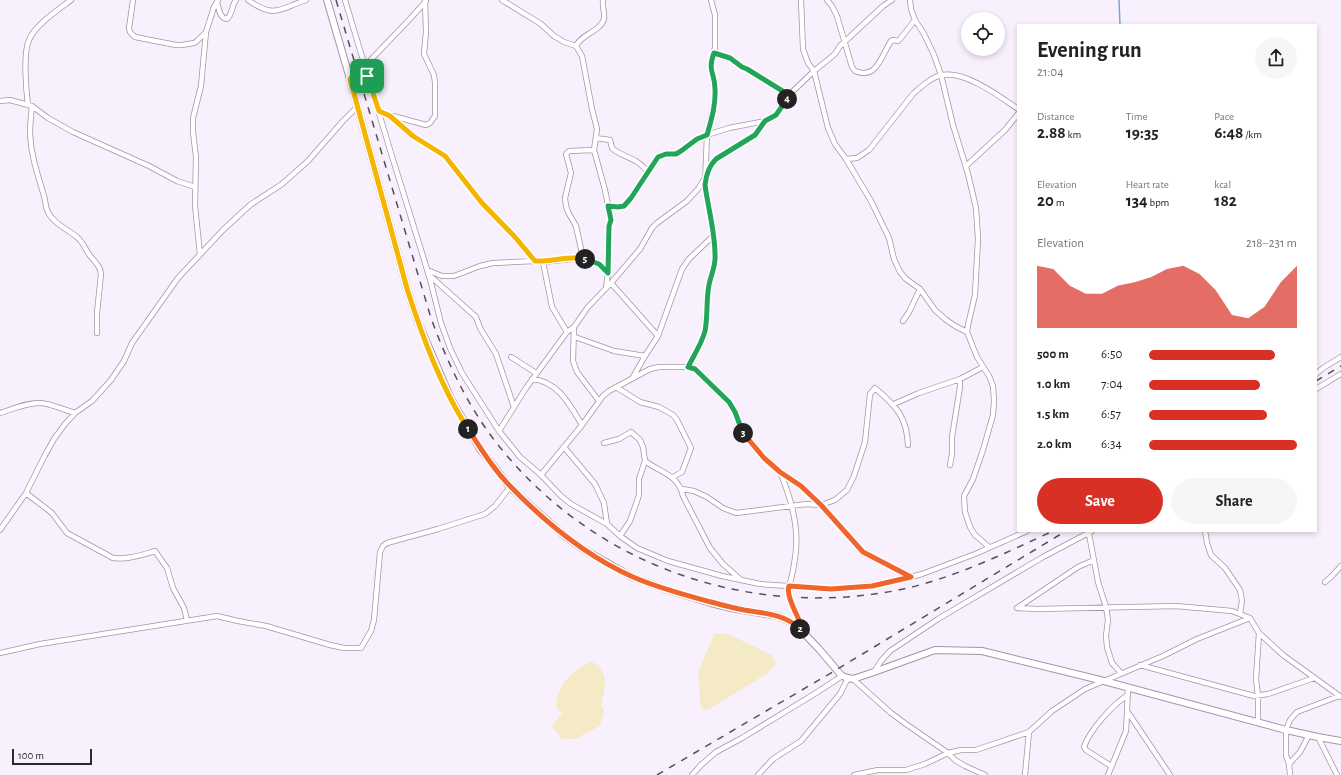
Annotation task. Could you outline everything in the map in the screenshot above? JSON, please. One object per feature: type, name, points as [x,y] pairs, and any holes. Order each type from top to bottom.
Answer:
[{"type":"street","points":[[71,0],[36,28],[27,46],[26,75],[30,106],[31,146],[48,213],[63,229],[79,239],[86,251],[101,269],[97,333]]},
{"type":"street","points":[[134,0],[129,28],[130,32],[135,37],[182,45],[197,41],[206,32]]},
{"type":"street","points":[[200,254],[195,206],[196,157],[193,118],[201,86],[206,32],[211,15],[218,0]]},
{"type":"street","points":[[218,0],[220,15],[227,19],[231,14],[234,2],[236,0]]},
{"type":"street","points":[[248,0],[264,10],[272,11],[287,8],[306,0]]},
{"type":"street","points":[[327,0],[408,292],[418,322],[451,399],[466,426],[480,449],[510,486],[532,507],[578,545],[632,577],[668,590],[712,603],[731,608],[778,616],[789,621],[804,633],[848,678],[891,713],[927,740],[948,753],[955,760],[985,775]]},
{"type":"street","points":[[345,0],[450,348],[462,373],[498,431],[520,457],[541,474],[560,496],[607,524],[620,536],[637,548],[668,561],[722,576],[760,584],[831,589],[872,586],[911,577],[990,548],[1025,532]]},
{"type":"street","points":[[502,0],[542,24],[554,36],[564,42],[576,46],[582,56],[597,129],[594,150],[603,180],[611,220],[609,226],[608,273],[606,288]]},
{"type":"street","points":[[576,46],[580,40],[601,24],[604,19],[602,7],[603,0]]},
{"type":"street","points":[[688,367],[702,340],[705,330],[707,294],[715,259],[705,185],[707,135],[715,98],[714,80],[710,70],[715,48],[715,15],[711,0]]},
{"type":"street","points":[[801,0],[803,49],[808,63],[814,71],[828,128],[835,144],[871,201],[889,238],[894,259],[900,272],[920,290],[935,310],[945,319],[967,332]]},
{"type":"street","points":[[827,0],[837,16],[844,42],[855,71],[862,74],[869,73],[875,68],[891,41],[898,41],[915,20]]},
{"type":"street","points":[[608,206],[624,206],[658,157],[666,154],[676,154],[697,139],[707,135],[729,128],[765,121],[776,115],[789,95],[814,71],[835,54],[844,42],[883,6],[892,0]]},
{"type":"street","points":[[910,0],[911,9],[915,20],[924,34],[934,55],[941,76],[974,199],[978,232],[975,295],[967,332],[983,368],[989,376],[993,386],[994,400],[993,415],[973,479],[964,496],[965,512],[970,527],[975,535],[990,548]]},
{"type":"street","points":[[350,79],[426,1]]},
{"type":"street","points":[[379,111],[390,116],[426,125],[430,123],[435,116],[434,74],[424,54],[426,1]]},
{"type":"street","points":[[714,53],[730,58],[742,67],[789,95]]},
{"type":"street","points":[[846,160],[857,158],[868,150],[913,94],[929,81],[941,76],[951,75],[986,88],[1017,108]]},
{"type":"street","points":[[0,101],[10,100],[30,106],[73,132],[149,166],[177,181],[195,187]]},
{"type":"street","points":[[0,530],[26,493],[54,439],[75,413],[92,401],[111,380],[124,361],[132,343],[178,278],[223,230],[250,205],[282,184],[308,161],[357,107]]},
{"type":"street","points":[[966,166],[1005,130],[1017,115]]},
{"type":"street","points":[[390,116],[413,136],[445,156],[482,203],[515,237],[535,261]]},
{"type":"street","points":[[498,431],[536,373],[567,332],[574,327],[588,307],[640,249],[652,228],[687,201],[698,189],[706,177],[712,163],[716,159],[755,135],[765,121]]},
{"type":"street","points":[[596,138],[610,140],[614,150],[636,160],[648,172]]},
{"type":"street","points":[[584,258],[576,226],[566,206],[565,198],[571,173],[566,154],[569,151],[594,150]]},
{"type":"street","points":[[633,377],[658,336],[682,269],[689,259],[713,236]]},
{"type":"street","points":[[428,272],[442,276],[454,276],[480,266],[493,263],[543,262],[584,258],[599,264],[608,273]]},
{"type":"street","points":[[543,262],[552,308],[567,332]]},
{"type":"street","points":[[428,272],[476,317],[480,328],[496,354],[514,407]]},
{"type":"street","points":[[611,283],[658,336]]},
{"type":"street","points":[[903,321],[920,290]]},
{"type":"street","points":[[574,327],[575,337],[573,360],[577,372],[599,401]]},
{"type":"street","points":[[575,337],[614,351],[645,356]]},
{"type":"street","points":[[511,357],[536,373]]},
{"type":"street","points":[[1317,373],[1341,357]]},
{"type":"street","points":[[541,474],[582,425],[599,401],[610,390],[650,369],[660,367],[688,367],[695,369],[729,402],[735,412],[742,432],[764,458],[780,472],[801,486],[821,505],[863,552],[911,577]]},
{"type":"street","points":[[894,404],[919,393],[960,379],[983,368]]},
{"type":"street","points":[[1317,388],[1341,374]]},
{"type":"street","points":[[532,379],[546,382],[561,393],[582,425]]},
{"type":"street","points":[[950,465],[952,454],[952,437],[960,379]]},
{"type":"street","points":[[616,387],[640,402],[666,411],[677,420],[691,448],[682,472],[673,477]]},
{"type":"street","points":[[682,488],[707,497],[723,508],[736,513],[806,504],[821,505],[835,500],[847,490],[854,476],[864,442],[870,394],[875,388],[894,404],[908,431],[908,445]]},
{"type":"street","points":[[0,413],[31,404],[40,403],[49,404],[75,413]]},
{"type":"street","points":[[604,443],[619,439],[631,432],[640,440],[643,446],[644,461],[639,479],[639,495],[630,521],[620,536]]},
{"type":"street","points":[[564,447],[595,484],[604,503],[607,524]]},
{"type":"street","points":[[644,461],[654,468],[673,477],[682,488],[683,496],[710,548],[723,564],[742,580]]},
{"type":"street","points":[[780,472],[787,489],[796,527],[796,556],[788,590],[789,597],[802,624],[804,633]]},
{"type":"street","points":[[0,653],[40,644],[217,616],[266,626],[330,645],[344,648],[361,648],[374,620],[380,552],[383,546],[388,543],[484,514],[495,506],[510,486]]},
{"type":"street","points":[[26,493],[52,513],[68,533],[113,558],[131,558],[154,551],[167,568],[173,588],[184,608],[187,620]]},
{"type":"street","points":[[874,672],[881,661],[890,652],[938,618],[1043,557],[1091,532],[1098,582],[1106,607],[1108,620],[1106,636],[1107,647],[1112,663],[1121,673]]},
{"type":"street","points":[[1205,532],[1211,555],[1225,568],[1240,590],[1242,601],[1240,613]]},
{"type":"street","points":[[1094,560],[1078,567],[1017,608],[1176,606],[1232,610],[1250,618],[1259,633],[1283,655],[1340,696]]},
{"type":"street","points":[[1325,582],[1341,566]]},
{"type":"street","points":[[854,775],[878,770],[887,773],[906,770],[925,764],[948,753],[961,750],[976,750],[1029,732],[1052,711],[1085,689],[1250,618]]},
{"type":"street","points":[[1258,722],[1258,696],[1256,679],[1259,633]]},
{"type":"street","points":[[692,775],[716,752],[816,693],[848,678],[874,672],[935,650],[982,651],[1128,687],[1286,730],[1341,741]]},
{"type":"street","points":[[1140,665],[1258,696],[1314,678]]},
{"type":"street","points":[[758,775],[773,759],[801,741],[840,694],[848,678]]},
{"type":"street","points":[[1108,775],[1126,731],[1128,687]]},
{"type":"street","points":[[1111,766],[1086,750],[1084,745],[1107,713],[1118,701],[1128,695]]},
{"type":"street","points":[[1290,775],[1289,764],[1286,756],[1286,730],[1290,720],[1297,712],[1340,696]]},
{"type":"street","points":[[1127,711],[1170,775]]},
{"type":"street","points":[[1025,775],[1029,732]]},
{"type":"street","points":[[1289,764],[1300,752],[1309,735]]},
{"type":"street","points":[[1318,737],[1337,775]]},
{"type":"sand","points":[[714,634],[728,634],[772,655],[776,664],[768,673],[708,710],[701,709],[698,673]]},
{"type":"sand","points":[[591,661],[602,671],[605,680],[601,706],[604,711],[600,726],[575,739],[562,739],[552,726],[562,713],[556,707],[559,691],[572,674]]},
{"type":"waterway","points":[[1119,0],[1120,24]]},
{"type":"railway","points":[[336,0],[431,318],[449,363],[464,392],[489,433],[526,476],[568,514],[614,544],[663,568],[715,585],[770,595],[825,598],[882,593],[926,583],[970,568],[1051,532]]},
{"type":"railway","points":[[1317,380],[1341,366]]},
{"type":"railway","points":[[657,775],[836,670],[1064,532]]},
{"type":"route","points":[[714,53],[730,58],[742,67],[789,95],[779,112],[773,118],[765,121],[755,135],[716,159],[712,163],[706,177],[705,185],[715,259],[707,294],[705,330],[702,340],[688,367],[695,369],[729,402],[735,412],[742,432],[764,458],[780,472],[801,486],[821,505],[863,552],[911,577],[872,586],[831,589],[789,586],[788,594],[802,624],[804,633],[789,621],[778,616],[731,608],[712,603],[668,590],[632,577],[583,549],[566,537],[532,507],[510,486],[480,449],[451,399],[418,322],[408,292],[350,79],[359,72],[364,65],[367,76],[379,111],[390,116],[413,136],[445,156],[482,203],[515,237],[535,261],[543,262],[584,258],[599,264],[608,273],[609,226],[611,220],[608,206],[624,206],[658,157],[666,154],[676,154],[697,139],[707,135],[715,98],[714,80],[710,70],[714,53]]}]
